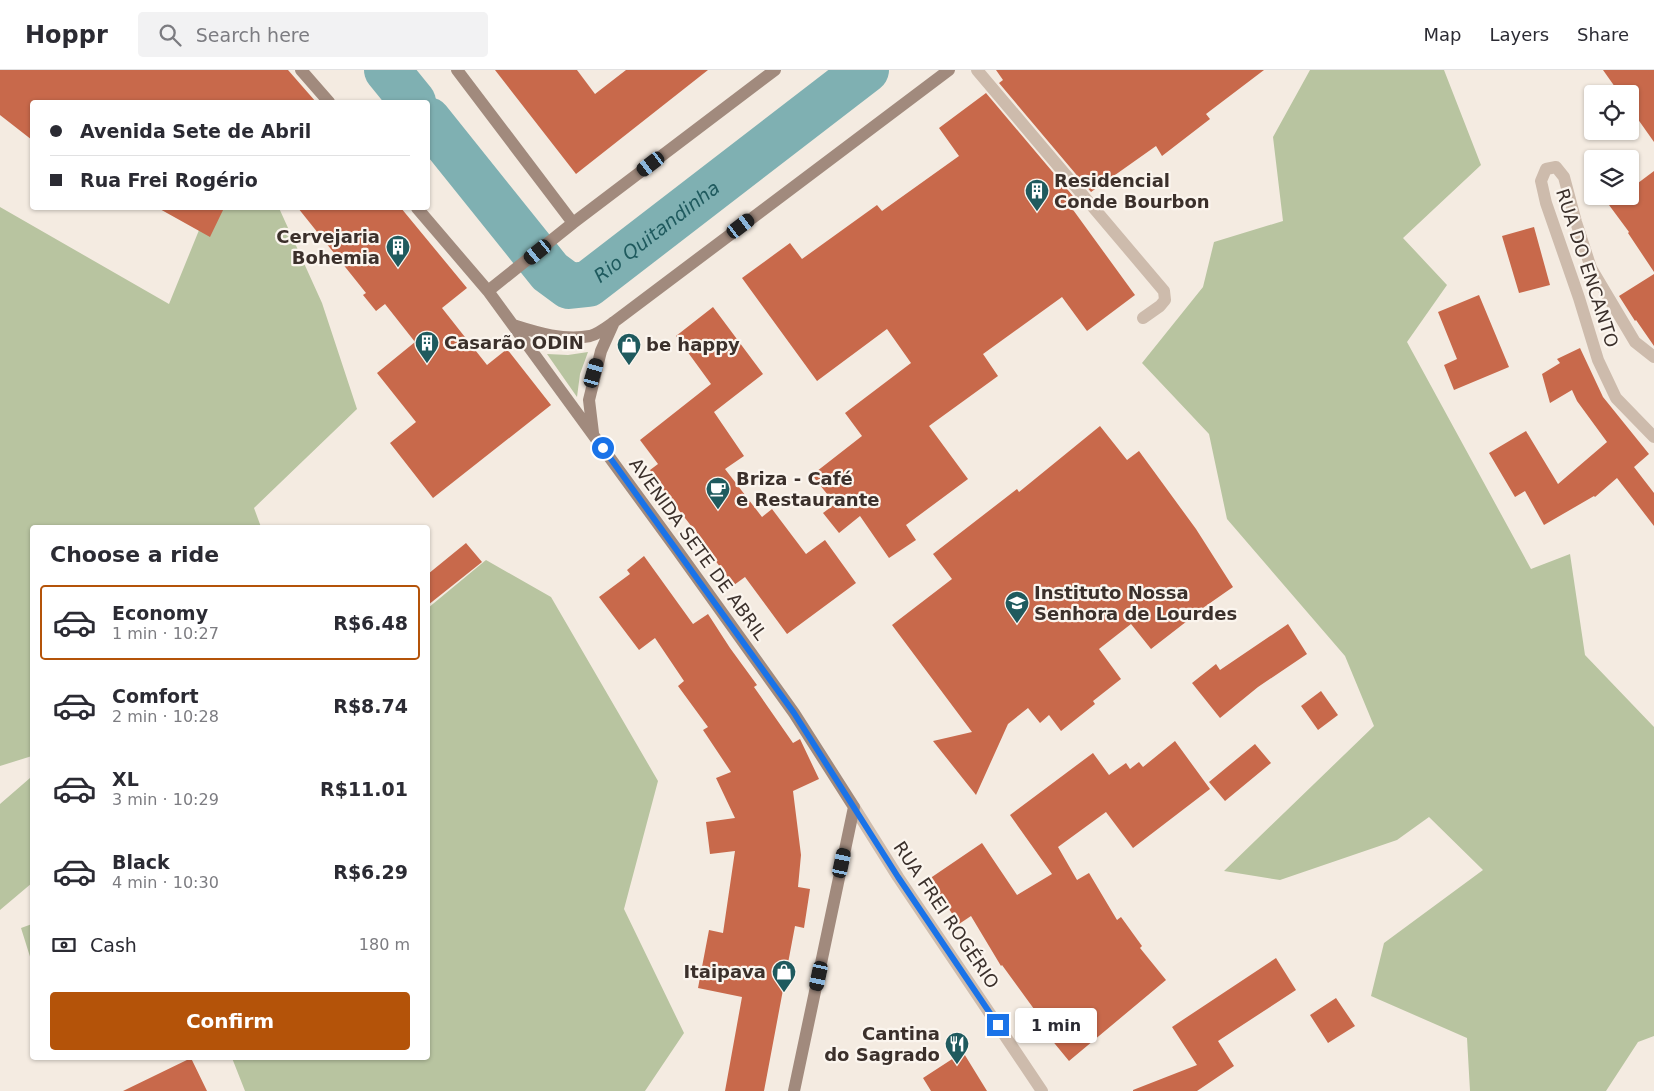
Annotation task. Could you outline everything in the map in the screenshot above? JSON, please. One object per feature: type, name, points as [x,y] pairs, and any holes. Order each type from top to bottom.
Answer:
[{"type":"main road","points":[[301,70],[327,100]]},
{"type":"main road","points":[[457,70],[569,226]]},
{"type":"main road","points":[[488,291],[569,226],[775,70]]},
{"type":"main road","points":[[513,325],[541,334],[570,338],[592,335],[614,322],[949,70]]},
{"type":"main road","name":"AVENIDA SETE DE ABRIL","points":[[419,210],[488,291],[593,434],[794,713],[854,807]]},
{"type":"main road","points":[[593,434],[588,400],[601,351],[614,322]]},
{"type":"main road","points":[[794,1091],[854,807]]},
{"type":"street","points":[[977,70],[1164,291],[1165,300],[1143,318]]},
{"type":"street","name":"RUA DO ENCANTO","points":[[1654,357],[1635,342],[1590,268],[1564,177],[1556,167],[1546,170],[1541,181],[1546,202],[1598,360],[1616,398],[1654,437]]},
{"type":"street","name":"RUA FREI ROGÉRIO","points":[[854,807],[898,877],[1042,1091]]},
{"type":"green space","points":[[1310,70],[1444,70],[1481,165],[1403,238],[1447,285],[1407,342],[1531,569],[1570,554],[1585,655],[1654,727],[1654,1036],[1638,1042],[1606,1091],[1470,1091],[1467,1038],[1371,996],[1384,943],[1483,870],[1429,817],[1397,840],[1280,880],[1224,871],[1374,726],[1345,656],[1227,519],[1209,434],[1142,363],[1203,287],[1214,242],[1283,221],[1273,137]]},
{"type":"green space","points":[[0,207],[169,304],[207,210],[280,210],[322,303],[357,409],[254,508],[260,525],[30,525],[30,757],[0,766]]},
{"type":"green space","points":[[588,352],[580,374],[577,397],[547,354],[568,355]]},
{"type":"green space","points":[[486,560],[551,597],[658,781],[624,909],[684,1033],[645,1091],[245,1091],[233,1060],[430,1060],[430,606]]},
{"type":"green space","points":[[30,778],[30,885],[0,910],[0,804]]},
{"type":"green space","points":[[30,925],[30,957],[21,928]]},
{"type":"building","points":[[0,70],[288,70],[314,100],[30,100],[30,138],[0,115]]},
{"type":"building","points":[[495,70],[577,70],[595,94],[626,70],[708,70],[576,174]]},
{"type":"building","points":[[996,70],[1264,70],[1206,114],[1210,119],[1162,156],[1156,146],[1091,192],[999,83],[1003,80]]},
{"type":"building","points":[[1603,70],[1654,70],[1654,142],[1639,121],[1639,85],[1614,85]]},
{"type":"building","points":[[986,93],[1078,202],[1071,207],[1135,295],[1087,331],[1062,297],[983,354],[998,376],[929,426],[968,479],[906,525],[916,540],[889,558],[860,516],[839,533],[823,513],[835,504],[812,475],[862,436],[845,413],[911,363],[887,329],[817,381],[742,278],[790,243],[802,259],[877,205],[882,211],[959,156],[939,128]]},
{"type":"building","points":[[1654,171],[1654,272],[1629,232],[1609,205],[1639,205],[1639,182]]},
{"type":"building","points":[[162,210],[223,210],[210,237]]},
{"type":"building","points":[[300,210],[403,210],[467,288],[442,308],[487,365],[507,349],[551,405],[433,498],[390,443],[416,422],[377,373],[415,342],[385,304],[376,311],[363,295],[366,293]]},
{"type":"building","points":[[1534,227],[1550,285],[1519,293],[1502,236]]},
{"type":"building","points":[[1654,274],[1654,346],[1619,296]]},
{"type":"building","points":[[1479,295],[1509,367],[1454,390],[1444,365],[1457,359],[1438,312]]},
{"type":"building","points":[[713,307],[763,374],[714,412],[744,456],[725,469],[762,517],[772,509],[806,554],[825,540],[856,583],[787,634],[745,577],[734,585],[711,555],[713,554],[677,510],[650,470],[658,464],[640,440],[711,384],[676,336]]},
{"type":"building","points":[[1580,348],[1603,397],[1649,454],[1634,467],[1654,493],[1654,526],[1617,478],[1595,497],[1544,525],[1525,491],[1515,497],[1489,453],[1526,431],[1558,484],[1607,442],[1577,401],[1572,390],[1550,403],[1542,374],[1560,363],[1557,359]]},
{"type":"building","points":[[1100,426],[1127,460],[1139,451],[1196,529],[1233,587],[1190,617],[1151,649],[1131,624],[1099,649],[1121,679],[1093,701],[1095,704],[1061,731],[1049,715],[1040,723],[1028,708],[1008,724],[976,795],[933,741],[972,732],[892,625],[952,579],[933,554],[1017,489],[1019,492]]},
{"type":"building","points":[[466,543],[482,562],[430,603],[430,572]]},
{"type":"building","points":[[644,556],[693,624],[708,614],[757,685],[754,687],[793,743],[800,739],[819,779],[793,791],[801,855],[798,887],[810,889],[804,928],[795,926],[764,1091],[725,1091],[742,997],[698,988],[709,930],[723,933],[735,851],[710,854],[706,822],[735,818],[716,778],[731,772],[703,730],[708,727],[678,686],[684,681],[655,638],[639,650],[599,597],[630,574],[627,570]]},
{"type":"building","points":[[1288,624],[1307,654],[1258,687],[1220,718],[1192,683],[1216,664],[1220,670]]},
{"type":"building","points":[[1321,691],[1338,715],[1318,730],[1301,706]]},
{"type":"building","points":[[1175,741],[1210,789],[1133,848],[1106,812],[1058,847],[1077,880],[1089,873],[1117,920],[1121,917],[1142,946],[1140,948],[1166,980],[1069,1061],[1046,1033],[1050,1031],[1001,966],[971,916],[959,924],[929,879],[982,843],[1017,895],[1052,874],[1010,815],[1093,753],[1109,775],[1126,763],[1130,769],[1139,762],[1143,767]]},
{"type":"building","points":[[1255,744],[1271,763],[1225,801],[1209,782]]},
{"type":"building","points":[[1276,958],[1296,990],[1218,1041],[1234,1066],[1197,1091],[1133,1091],[1197,1065],[1172,1027]]},
{"type":"building","points":[[1336,998],[1355,1026],[1328,1043],[1310,1015]]},
{"type":"building","name":"Cantina do Sagrado","points":[[963,1052],[987,1091],[931,1091],[923,1078]]},
{"type":"building","points":[[187,1060],[192,1060],[207,1091],[123,1091]]},
{"type":"waterway","name":"Rio Quitandinha","points":[[387,70],[411,100]]},
{"type":"waterway","name":"Rio Quitandinha","points":[[430,122],[550,272],[569,286],[588,284],[866,70]]},
{"type":"place","name":"Residencial Conde Bourbon","points":[[1037,212]]},
{"type":"place","name":"Cervejaria Bohemia","points":[[398,268]]},
{"type":"place","name":"Casarão ODIN","points":[[427,364]]},
{"type":"place","name":"be happy","points":[[629,366]]},
{"type":"place","name":"Briza - Café e Restaurante","points":[[718,510]]},
{"type":"place","name":"Instituto Nossa Senhora de Lourdes","points":[[1017,624]]},
{"type":"place","name":"Itaipava","points":[[784,993]]},
{"type":"place","name":"Cantina do Sagrado","points":[[957,1065]]},
{"type":"route","points":[[603,448],[794,713],[898,877],[998,1025]]}]
